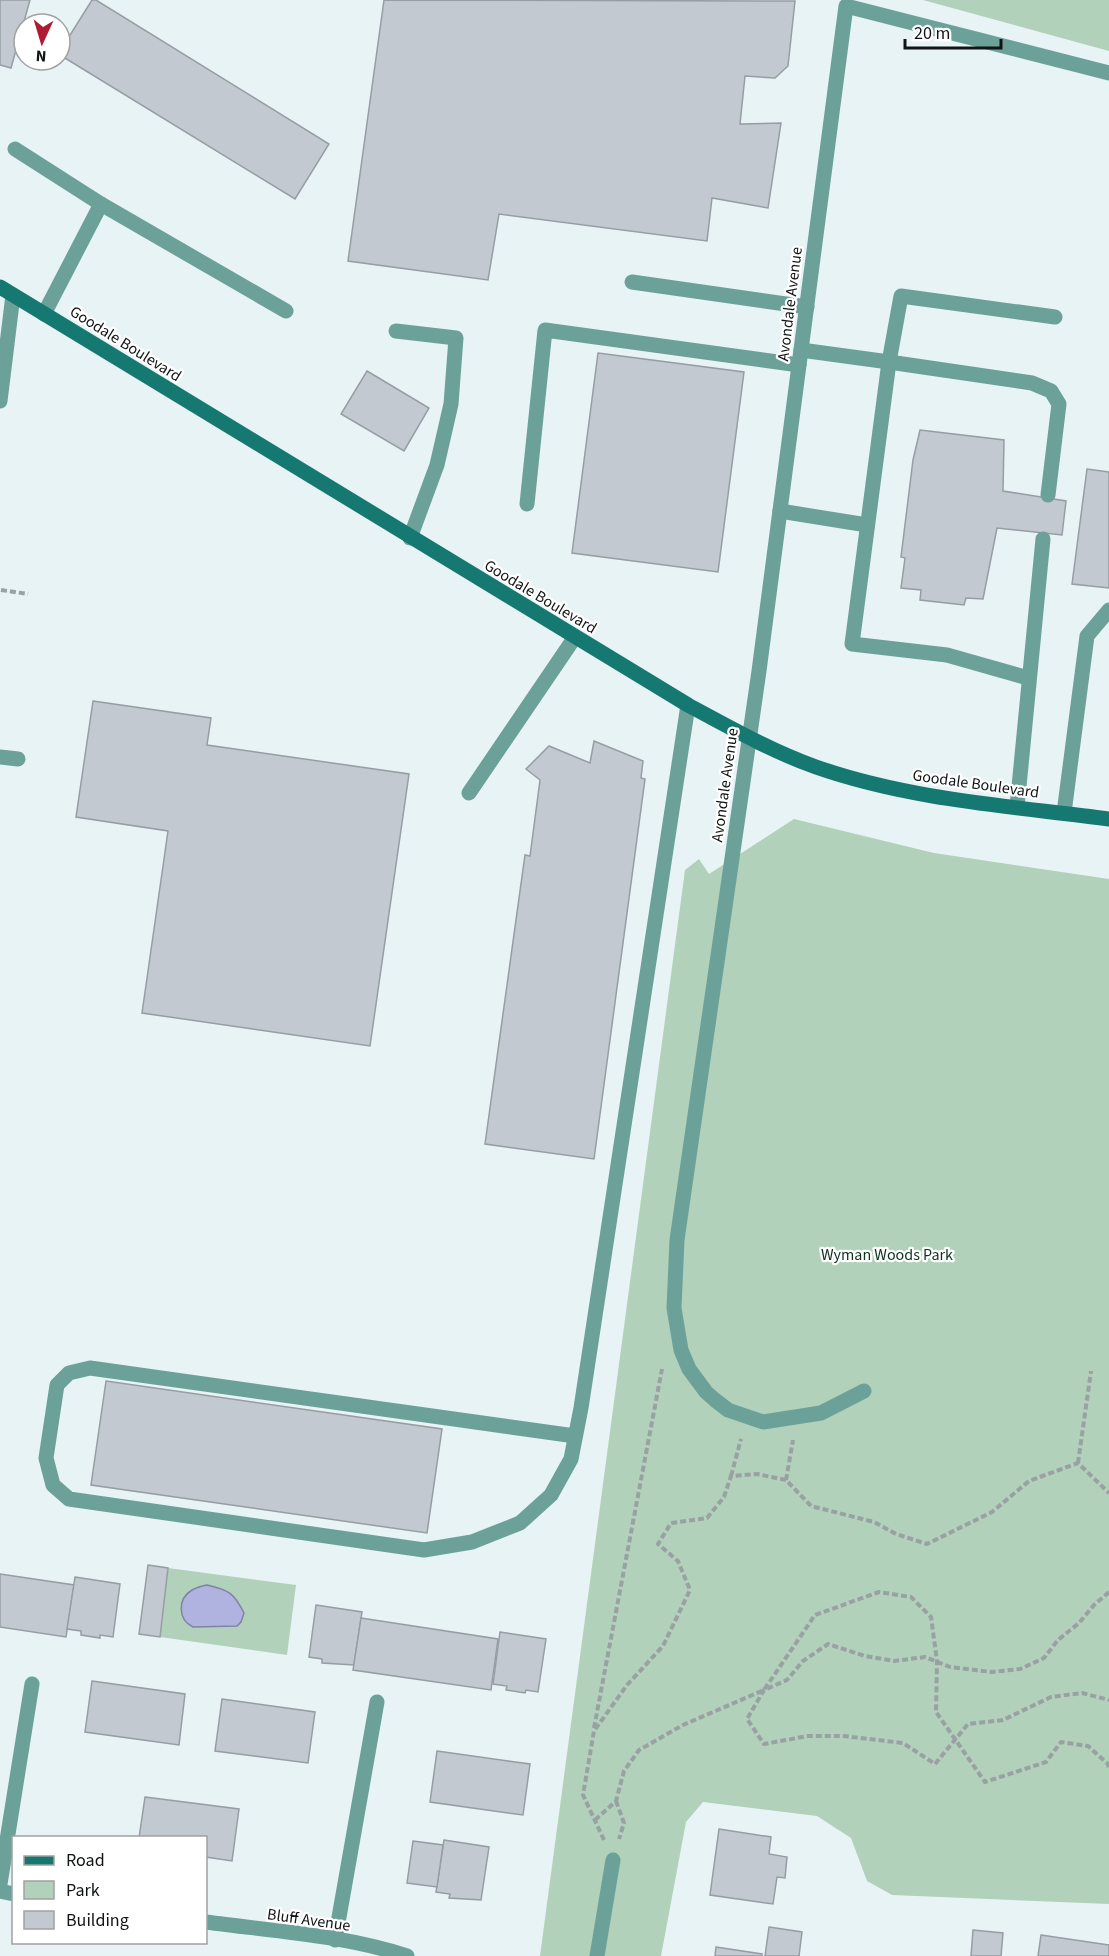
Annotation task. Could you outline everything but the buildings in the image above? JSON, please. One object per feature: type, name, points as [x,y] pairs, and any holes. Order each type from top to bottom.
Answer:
[{"type":"main road","name":"Goodale Boulevard","points":[[0,287],[687,705],[749,738],[816,766],[879,785],[929,796],[1109,819]]},
{"type":"street","name":"Avondale Avenue","points":[[864,1390],[821,1413],[798,1417],[763,1422],[728,1410],[706,1392],[689,1369],[681,1350],[674,1308],[678,1240],[780,511],[846,6],[1109,73]]},
{"type":"street","points":[[15,150],[101,204],[286,311]]},
{"type":"street","points":[[44,314],[101,204]]},
{"type":"street","points":[[632,282],[807,307]]},
{"type":"street","points":[[0,401],[14,296]]},
{"type":"street","points":[[1028,678],[947,655],[852,644],[889,362],[901,297],[1055,317]]},
{"type":"street","points":[[527,504],[545,330],[800,358],[889,362],[1032,383],[1051,391],[1059,404],[1048,495]]},
{"type":"street","points":[[396,331],[456,338],[451,404],[436,465],[410,538]]},
{"type":"street","points":[[780,511],[867,525]]},
{"type":"street","points":[[1017,807],[1043,539]]},
{"type":"street","points":[[1064,813],[1087,636],[1109,610]]},
{"type":"street","points":[[469,793],[575,637]]},
{"type":"street","points":[[575,1436],[90,1368],[69,1373],[57,1385],[46,1458],[53,1485],[69,1499],[424,1550],[472,1542],[520,1523],[551,1495],[571,1459],[575,1436],[687,705]]},
{"type":"street","points":[[0,757],[18,759]]},
{"type":"street","points":[[0,1884],[32,1684]]},
{"type":"street","points":[[335,1940],[377,1702]]},
{"type":"street","points":[[597,1956],[613,1860]]},
{"type":"street","name":"Bluff Avenue","points":[[207,1922],[335,1940],[390,1950],[407,1956]]},
{"type":"path","points":[[1,590],[28,594]]},
{"type":"path","points":[[613,1860],[583,1795],[662,1366]]},
{"type":"path","points":[[1078,1463],[1091,1371]]},
{"type":"path","points":[[594,1731],[627,1685],[663,1646],[690,1590],[678,1561],[658,1544],[671,1523],[707,1518],[724,1497],[747,1416]]},
{"type":"path","points":[[786,1480],[798,1417]]},
{"type":"path","points":[[731,1476],[757,1474],[786,1480],[811,1506],[874,1522],[897,1534],[927,1544],[992,1512],[1029,1481],[1078,1463]]},
{"type":"path","points":[[1078,1463],[1109,1493]]},
{"type":"path","points":[[1109,1700],[1082,1693],[1051,1697],[1003,1720],[968,1724],[954,1740],[935,1764],[903,1743],[844,1736],[808,1736],[764,1744],[747,1719],[815,1615],[879,1592],[911,1597],[931,1617],[937,1661],[936,1712],[954,1740],[985,1782],[1046,1762],[1060,1742],[1088,1746],[1108,1764],[1109,1769]]},
{"type":"path","points":[[595,1820],[616,1802],[624,1771],[639,1750],[683,1725],[786,1680],[803,1661],[828,1644],[865,1656],[894,1661],[926,1657],[950,1666],[992,1672],[1020,1669],[1044,1658],[1058,1640],[1079,1623],[1109,1592]]},
{"type":"path","points":[[613,1860],[624,1823],[616,1802]]},
{"type":"green space","points":[[923,0],[1109,0],[1109,51]]},
{"type":"green space","name":"Wyman Woods Park","points":[[794,819],[934,853],[1109,879],[1109,1904],[892,1895],[867,1881],[851,1838],[817,1816],[703,1802],[686,1822],[661,1956],[540,1956],[685,870],[699,859],[709,874]]},
{"type":"green space","points":[[168,1568],[296,1585],[287,1655],[160,1637]]},
{"type":"water","points":[[207,1585],[230,1593],[237,1601],[244,1613],[237,1626],[193,1627],[184,1620],[181,1609],[187,1594],[198,1587]]}]
